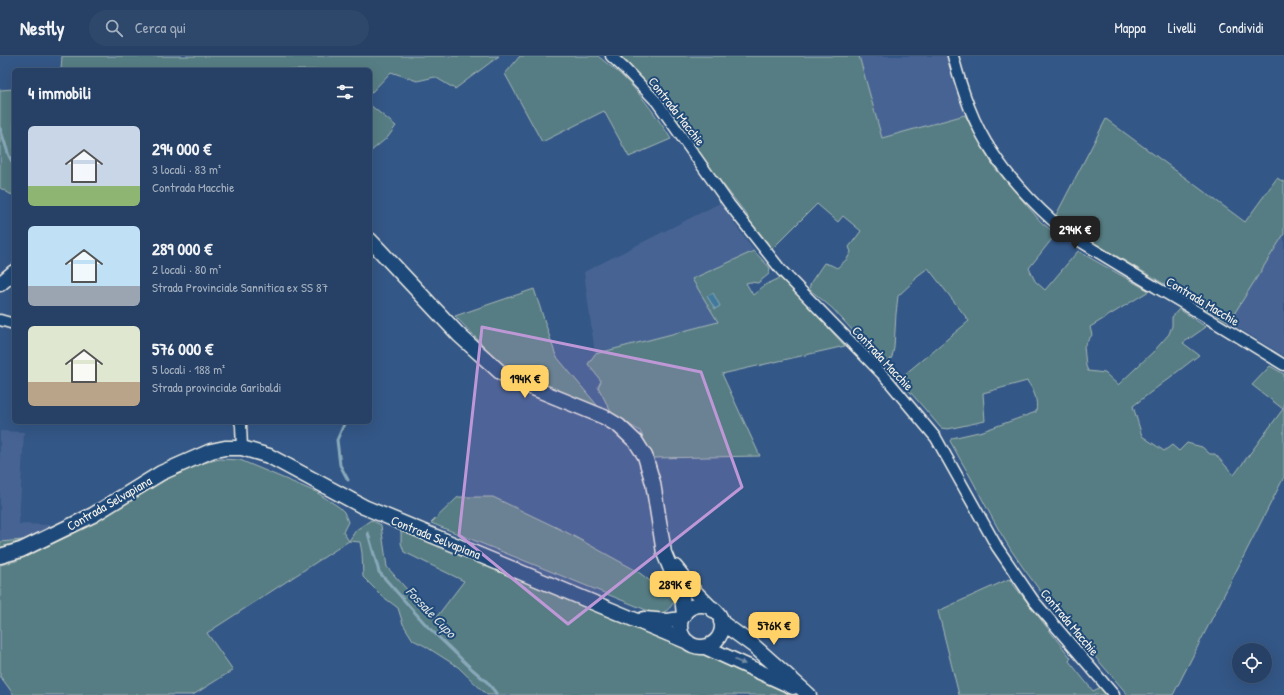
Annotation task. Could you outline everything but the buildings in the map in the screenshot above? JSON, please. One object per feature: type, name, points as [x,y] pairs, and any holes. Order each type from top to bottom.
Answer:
[{"type":"main road","points":[[372,242],[459,335],[500,372],[516,381],[604,418],[619,426],[636,442],[645,456],[653,483],[664,553],[682,596],[683,617],[681,632],[688,642],[696,646],[705,647],[757,669],[808,694]]},
{"type":"main road","points":[[0,284],[12,274]]},
{"type":"main road","name":"Contrada Selvapiana","points":[[0,556],[21,550],[93,515],[161,473],[211,451],[225,448],[242,448],[270,456],[364,507],[688,642]]},
{"type":"main road","points":[[664,553],[694,591],[718,615],[721,622],[721,630],[718,638],[712,644],[705,647]]},
{"type":"main road","points":[[683,617],[690,609],[698,606],[706,606],[714,610]]},
{"type":"main road","name":"Contrada Selvapiana","points":[[633,619],[667,621],[683,617]]},
{"type":"main road","points":[[721,622],[754,646],[808,694]]},
{"type":"street","name":"Contrada Macchie","points":[[610,56],[625,68],[657,102],[729,204],[781,270],[886,378],[936,438],[997,547],[1034,601],[1114,695]]},
{"type":"street","name":"Contrada Macchie","points":[[953,56],[972,116],[993,153],[1014,179],[1046,214],[1072,235],[1090,247],[1284,365]]},
{"type":"street","points":[[0,320],[12,323]]},
{"type":"street","points":[[241,424],[242,448]]},
{"type":"highlighted area","points":[[482,327],[701,372],[742,487],[568,624],[459,535]]},
{"type":"shaded area","points":[[859,56],[947,56],[965,115],[882,138]]},
{"type":"shaded area","points":[[720,203],[754,251],[692,279],[719,322],[595,354],[584,272]]},
{"type":"shaded area","points":[[1284,234],[1284,356],[1229,322]]},
{"type":"shaded area","points":[[713,293],[720,306],[715,309],[707,296]]},
{"type":"shaded area","points":[[0,431],[24,432],[19,524],[52,525],[23,540],[0,542]]},
{"type":"green space","points":[[62,56],[499,56],[455,89],[435,77],[417,81],[391,72],[372,92],[372,68],[61,68]]},
{"type":"green space","points":[[520,56],[598,56],[633,87],[656,116],[671,139],[629,157],[604,111],[542,142],[505,74]]},
{"type":"green space","points":[[621,56],[859,56],[882,138],[965,115],[994,167],[1041,222],[1056,234],[1029,268],[1035,281],[1045,290],[1078,251],[1149,291],[1090,327],[1092,335],[1084,346],[1088,371],[1105,373],[1118,385],[1154,351],[1169,334],[1172,326],[1172,317],[1179,309],[1206,327],[1183,343],[1199,355],[1133,406],[1142,436],[1164,451],[1172,445],[1179,451],[1187,443],[1202,447],[1210,454],[1215,454],[1234,475],[1283,409],[1252,385],[1270,366],[1284,374],[1284,477],[1173,695],[1128,695],[1067,624],[1024,569],[1000,532],[950,441],[952,438],[983,431],[1036,412],[1035,395],[1027,381],[983,393],[985,421],[948,429],[941,428],[899,379],[969,321],[928,268],[916,277],[914,281],[898,296],[894,348],[892,357],[886,367],[832,308],[809,289],[811,282],[824,263],[837,268],[847,259],[851,252],[849,247],[861,231],[843,216],[838,222],[817,204],[772,249],[748,221],[747,215],[700,155],[655,92]]},
{"type":"green space","points":[[12,89],[12,194],[0,188],[0,90]]},
{"type":"green space","points":[[372,107],[396,126],[388,137],[372,150]]},
{"type":"green space","points":[[1106,119],[1245,222],[1277,178],[1284,182],[1284,234],[1229,322],[1096,244],[1056,215]]},
{"type":"green space","points":[[754,251],[770,268],[769,274],[758,283],[746,283],[753,295],[765,285],[780,278],[800,297],[845,346],[722,374],[760,456],[653,458],[640,431],[612,414],[598,387],[601,381],[588,364],[595,354],[718,322],[692,279]]},
{"type":"green space","points":[[534,289],[556,356],[601,410],[535,383],[501,364],[455,316]]},
{"type":"green space","points":[[220,459],[240,460],[316,492],[344,512],[348,522],[343,532],[349,541],[207,633],[233,670],[193,695],[14,695],[0,676],[0,565],[16,561],[71,535],[167,479],[195,465]]},
{"type":"green space","points":[[458,497],[493,497],[566,532],[637,571],[675,600],[667,610],[656,614],[431,523]]},
{"type":"green space","points":[[371,520],[381,525],[387,567],[435,619],[464,581],[404,552],[401,543],[401,531],[563,596],[659,638],[705,655],[786,691],[790,695],[487,695],[458,667],[413,640],[403,624],[398,608],[382,596],[363,577],[360,542],[349,541],[356,530]]},
{"type":"green space","points":[[23,540],[0,548],[0,542]]},
{"type":"green space","points":[[1009,579],[1071,658],[1069,661],[1093,691],[1101,687],[1108,695],[959,695],[938,611]]},
{"type":"waterway","name":"Fossale Cupo","points":[[0,128],[12,161]]},
{"type":"waterway","name":"Fossale Cupo","points":[[344,424],[337,440],[340,465],[348,480]]},
{"type":"waterway","name":"Fossale Cupo","points":[[368,533],[379,572],[427,626],[487,682],[496,695]]}]
